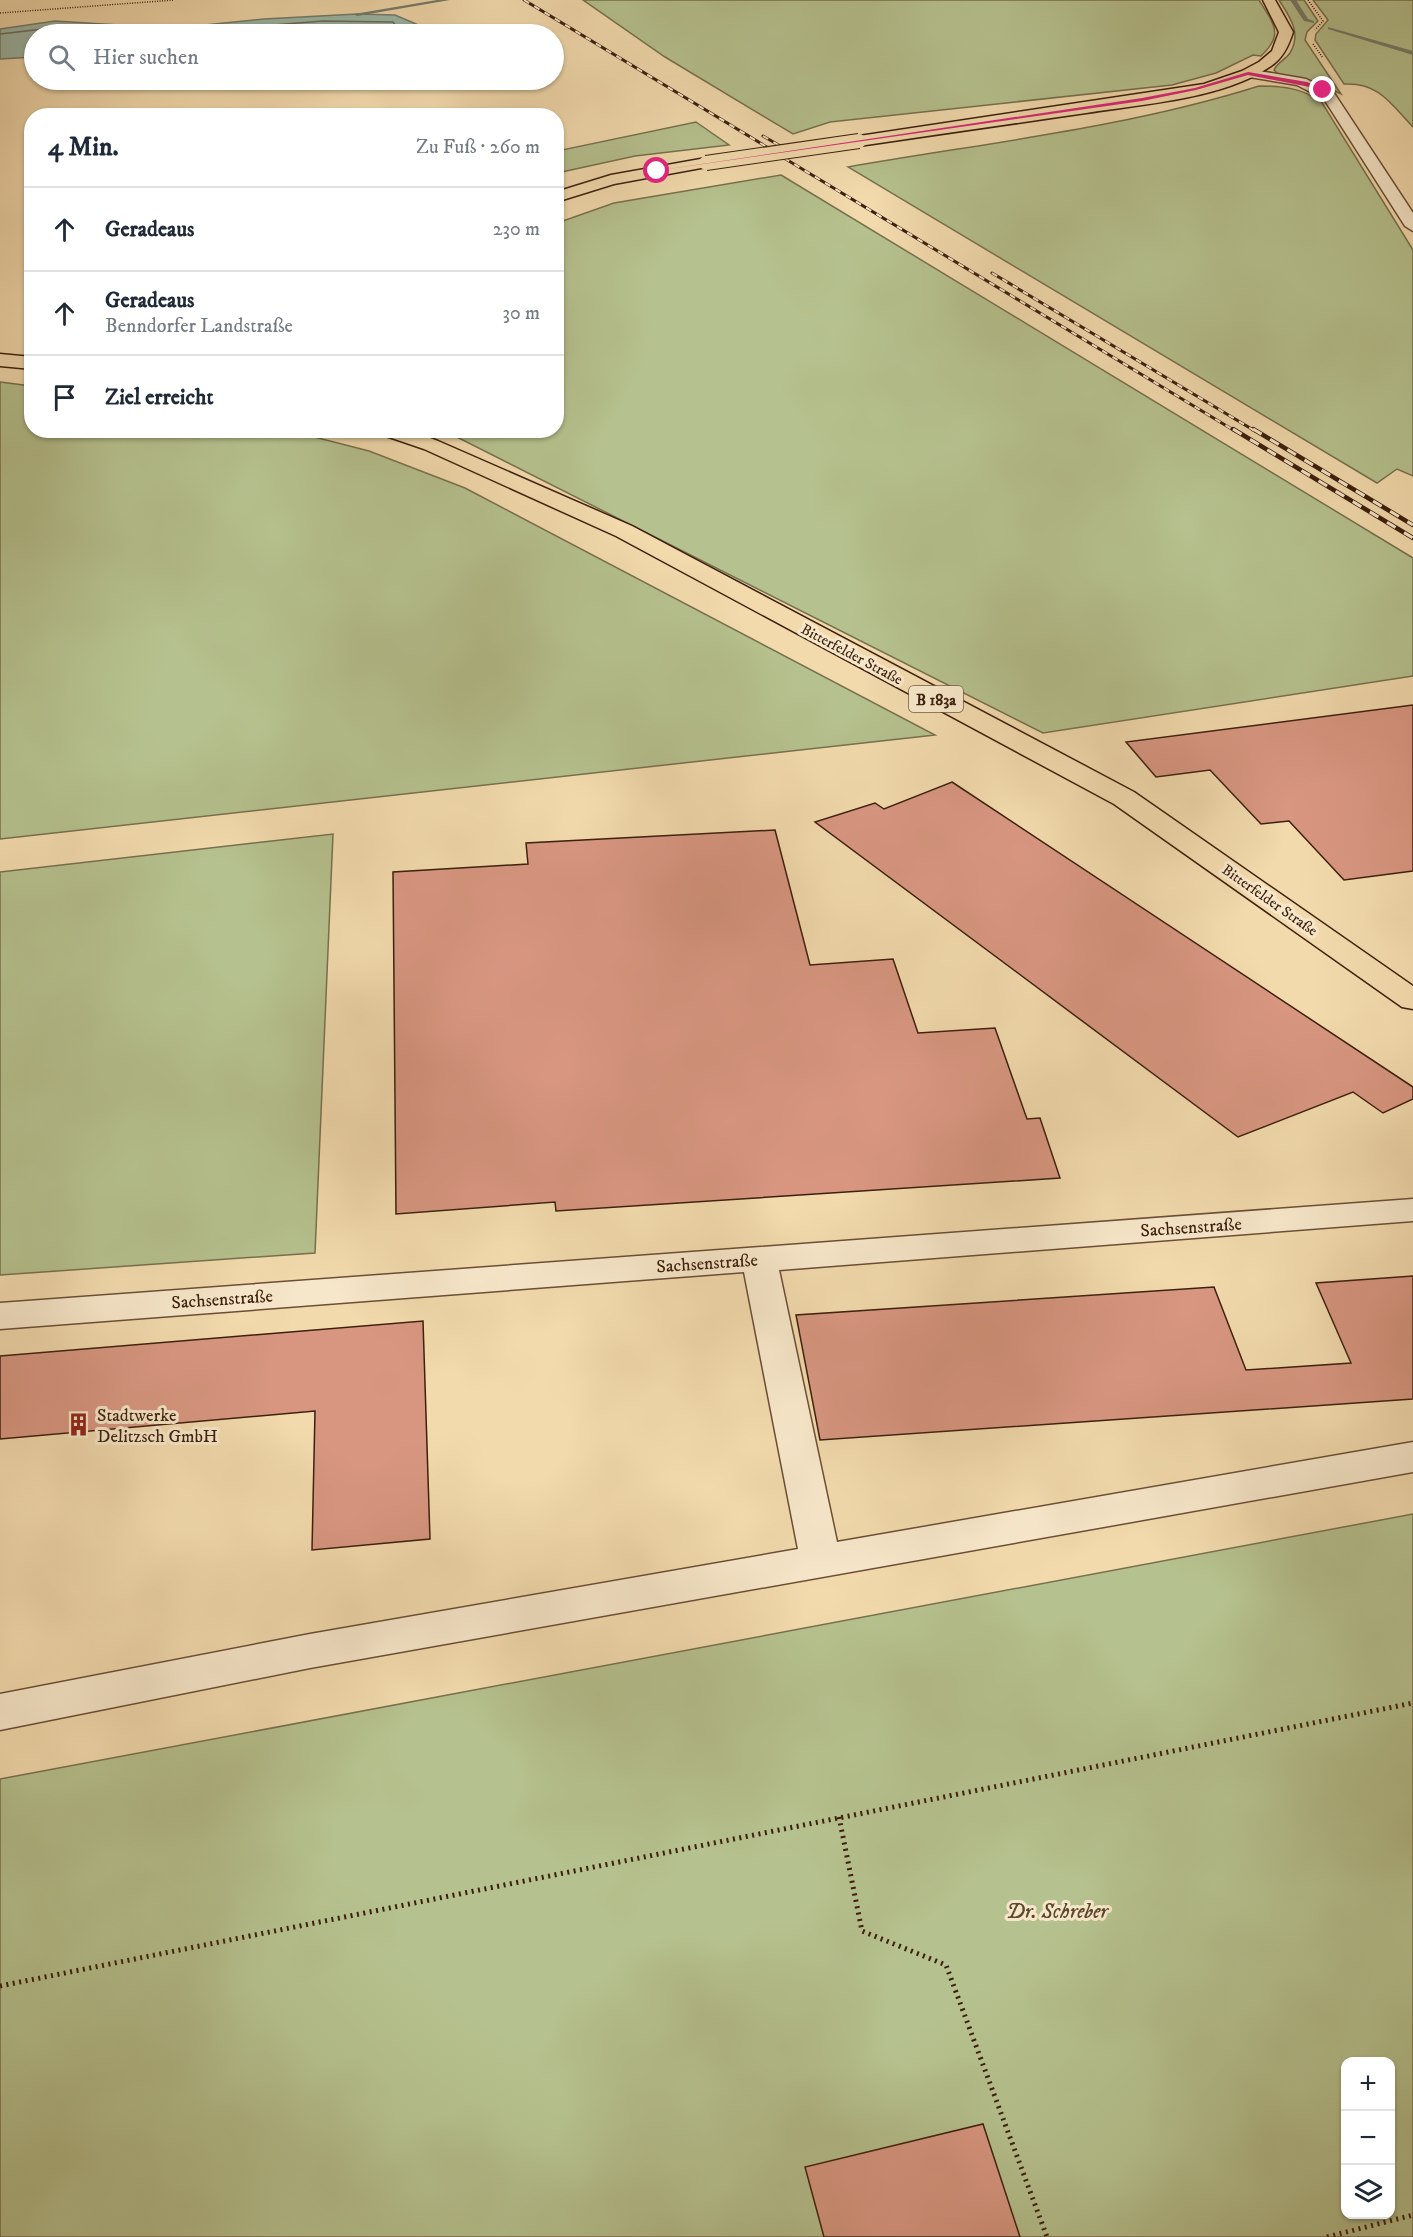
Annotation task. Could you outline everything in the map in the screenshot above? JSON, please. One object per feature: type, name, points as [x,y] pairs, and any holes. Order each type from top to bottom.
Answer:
[{"type":"main road","points":[[564,195],[611,180],[706,163],[1142,99],[1196,89],[1248,74],[1266,64],[1278,53],[1286,32],[1269,0]]},
{"type":"main road","points":[[0,360],[24,362]]},
{"type":"main road","name":"Bitterfelder Straße","points":[[410,438],[624,531],[1124,798],[1413,1000]]},
{"type":"street","points":[[1248,74],[1307,84],[1323,90],[1412,222]]},
{"type":"street","name":"Sachsenstraße","points":[[0,1316],[1413,1210]]},
{"type":"street","points":[[759,1259],[821,1561]]},
{"type":"street","points":[[0,1712],[310,1651],[1413,1457]]},
{"type":"path","points":[[0,14],[174,0]]},
{"type":"path","points":[[0,1986],[1413,1703]]},
{"type":"path","points":[[839,1817],[862,1931],[946,1965],[1047,2237]]},
{"type":"path","points":[[1327,2237],[1413,2216]]},
{"type":"green space","points":[[583,0],[1259,0],[1272,22],[1275,35],[1261,56],[1253,55],[1216,73],[1172,85],[830,122],[793,134],[665,57]]},
{"type":"green space","points":[[1279,0],[1304,0],[1318,21],[1307,32],[1305,40],[1341,94],[1313,81],[1278,74],[1274,70],[1290,53],[1295,39],[1293,25]]},
{"type":"green space","points":[[1313,0],[1413,0],[1413,127],[1391,103],[1375,91],[1356,84],[1344,84],[1315,40],[1316,34],[1328,20]]},
{"type":"green space","points":[[1259,86],[1291,89],[1306,93],[1321,101],[1413,250],[1413,476],[1397,469],[1377,483],[848,167],[1107,124],[1209,101]]},
{"type":"green space","points":[[696,122],[729,145],[635,156],[564,171],[564,150]]},
{"type":"green space","points":[[781,175],[1413,558],[1413,676],[1043,733],[459,438],[564,438],[564,221],[614,203]]},
{"type":"green space","points":[[0,382],[24,385],[24,438],[318,438],[369,451],[465,488],[935,735],[0,839]]},
{"type":"green space","points":[[333,834],[315,1253],[0,1275],[0,872]]},
{"type":"green space","name":"Dr. Schreber","points":[[1413,1514],[1413,2237],[0,2237],[0,1779]]},
{"type":"water","points":[[357,14],[395,15],[416,24],[215,24]]},
{"type":"water","points":[[55,21],[103,24],[34,24]]},
{"type":"water","points":[[24,26],[24,58],[0,59],[0,29]]},
{"type":"building","points":[[1413,705],[1413,871],[1344,880],[1289,821],[1261,824],[1210,770],[1156,777],[1126,742]]},
{"type":"building","points":[[952,782],[1413,1087],[1413,1099],[1383,1113],[1353,1092],[1238,1137],[815,822],[875,803],[884,809]]},
{"type":"building","points":[[775,830],[810,965],[893,959],[918,1033],[995,1028],[1027,1119],[1040,1118],[1060,1178],[556,1211],[555,1202],[396,1214],[393,872],[528,864],[526,843]]},
{"type":"building","points":[[1413,1276],[1413,1399],[820,1440],[796,1315],[1214,1287],[1246,1370],[1351,1363],[1316,1283]]},
{"type":"building","name":"Stadtwerke Delitzsch GmbH","points":[[423,1321],[430,1539],[312,1550],[315,1411],[0,1439],[0,1356]]},
{"type":"building","points":[[983,2124],[1020,2237],[824,2237],[805,2167]]},
{"type":"waterway","points":[[357,14],[447,0]]},
{"type":"waterway","points":[[1293,0],[1306,20],[1312,22]]},
{"type":"waterway","points":[[1330,28],[1413,53]]},
{"type":"railway","points":[[524,0],[564,24]]},
{"type":"railway","points":[[564,24],[770,149]]},
{"type":"railway","points":[[763,136],[782,147]]},
{"type":"railway","points":[[784,158],[1235,431]]},
{"type":"railway","points":[[992,273],[1255,431]]},
{"type":"railway","points":[[1233,429],[1413,538]]},
{"type":"railway","points":[[1253,429],[1413,525]]},
{"type":"place","name":"Stadtwerke Delitzsch GmbH","points":[[79,1425]]},
{"type":"route","points":[[657,171],[973,126],[1142,99],[1196,89],[1248,74],[1307,84],[1323,90]]}]
